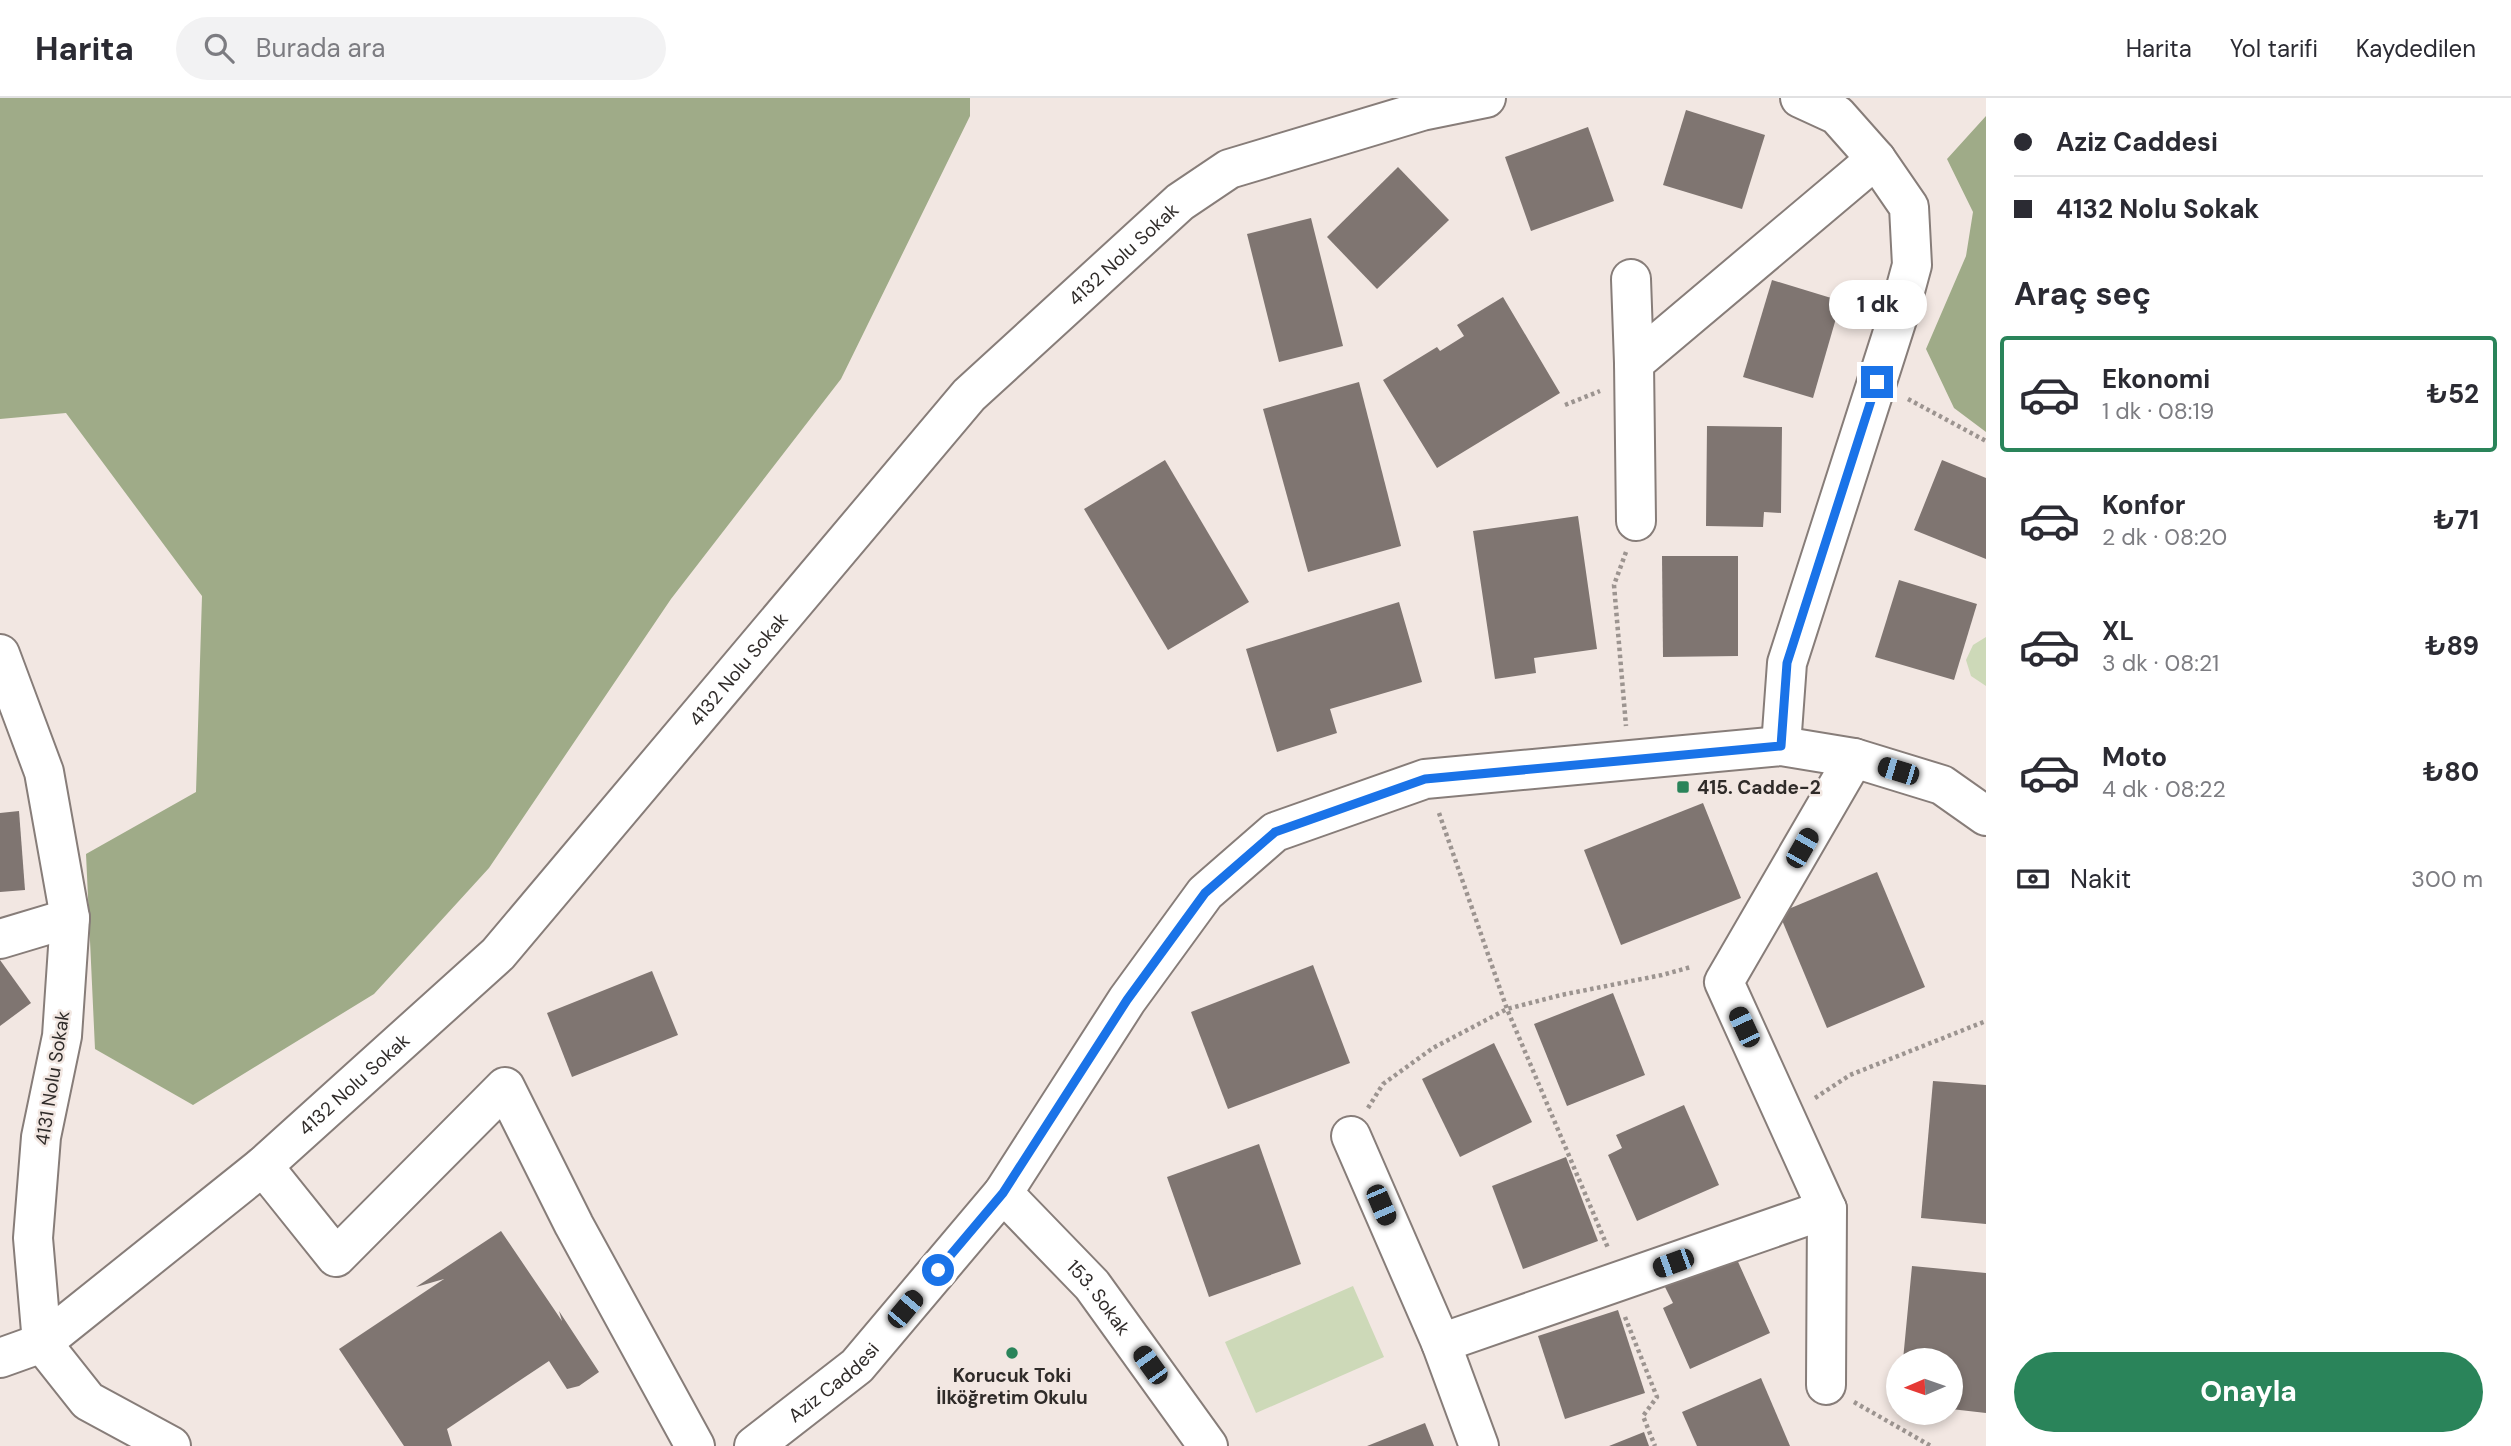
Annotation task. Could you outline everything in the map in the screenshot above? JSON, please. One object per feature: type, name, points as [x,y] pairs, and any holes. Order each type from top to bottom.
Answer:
[{"type":"street","name":"4132 Nolu Sokak","points":[[0,1358],[42,1343],[263,1166],[498,954],[969,395],[1180,202],[1229,169],[1422,111],[1486,98]]},
{"type":"street","points":[[1781,746],[1787,663],[1912,265],[1909,206],[1876,159],[1837,115],[1800,98]]},
{"type":"street","points":[[1634,363],[1876,159]]},
{"type":"street","points":[[1631,279],[1636,521]]},
{"type":"street","name":"4131 Nolu Sokak","points":[[0,654],[44,772],[70,918],[62,1036],[41,1137],[33,1238],[42,1343]]},
{"type":"street","name":"Aziz Caddesi","points":[[754,1446],[857,1366],[1003,1193],[1127,1000],[1205,893],[1275,832],[1425,779],[1781,746],[1854,758],[1942,785],[1986,816]]},
{"type":"street","points":[[1826,1385],[1827,1209],[1724,982],[1854,758]]},
{"type":"street","points":[[0,939],[70,918]]},
{"type":"street","points":[[263,1166],[336,1257],[505,1087],[574,1225],[695,1446]]},
{"type":"street","points":[[1351,1136],[1441,1343],[1479,1446]]},
{"type":"street","name":"153. Sokak","points":[[1003,1193],[1092,1285],[1209,1446]]},
{"type":"street","points":[[1441,1343],[1827,1209]]},
{"type":"street","points":[[42,1343],[88,1401],[171,1446]]},
{"type":"path","points":[[1877,382],[1986,441]]},
{"type":"path","points":[[1629,760],[1614,585],[1636,521]]},
{"type":"path","points":[[1437,807],[1507,1009],[1617,1282],[1657,1397],[1643,1416],[1655,1446]]},
{"type":"path","points":[[1351,1136],[1383,1084],[1433,1048],[1507,1009],[1703,964],[1724,982]]},
{"type":"path","points":[[1786,1117],[1850,1075],[1986,1021]]},
{"type":"path","points":[[1826,1385],[1931,1446]]},
{"type":"green space","points":[[0,98],[970,98],[970,116],[841,379],[671,599],[489,868],[374,994],[193,1105],[95,1049],[86,854],[196,792],[202,596],[66,413],[0,419]]},
{"type":"green space","points":[[1986,116],[1986,432],[1954,408],[1926,349],[1966,256],[1973,212],[1947,159]]},
{"type":"green space","points":[[1986,637],[1986,686],[1971,676],[1966,660],[1973,645]]},
{"type":"green space","points":[[1353,1286],[1384,1357],[1256,1413],[1225,1342]]},
{"type":"building","points":[[1686,110],[1765,135],[1742,209],[1663,185]]},
{"type":"building","points":[[1588,127],[1614,201],[1531,231],[1505,157]]},
{"type":"building","points":[[1398,167],[1449,220],[1377,289],[1327,237]]},
{"type":"building","points":[[1311,218],[1343,346],[1279,362],[1247,234]]},
{"type":"building","points":[[1772,280],[1841,301],[1813,398],[1743,377]]},
{"type":"building","points":[[1503,297],[1560,393],[1437,468],[1383,380],[1437,347],[1440,351],[1464,336],[1457,325]]},
{"type":"building","points":[[1359,382],[1401,546],[1308,572],[1263,409]]},
{"type":"building","points":[[1707,426],[1782,427],[1781,513],[1764,512],[1763,527],[1706,526]]},
{"type":"building","points":[[1165,460],[1249,602],[1168,650],[1084,509]]},
{"type":"building","points":[[1942,460],[1986,478],[1986,559],[1914,530]]},
{"type":"building","points":[[1578,516],[1597,649],[1534,658],[1536,673],[1495,679],[1473,531]]},
{"type":"building","points":[[1662,556],[1738,556],[1738,656],[1663,657]]},
{"type":"building","points":[[1899,580],[1977,604],[1954,680],[1875,657]]},
{"type":"building","points":[[1399,602],[1422,682],[1330,709],[1337,733],[1277,752],[1246,649]]},
{"type":"building","points":[[1703,803],[1741,898],[1621,945],[1584,850]]},
{"type":"building","points":[[19,811],[25,890],[0,892],[0,813]]},
{"type":"building","points":[[1877,872],[1925,987],[1827,1028],[1779,913]]},
{"type":"building","points":[[0,960],[31,1003],[0,1026]]},
{"type":"building","points":[[1313,965],[1350,1063],[1228,1109],[1191,1012]]},
{"type":"building","points":[[652,971],[678,1035],[572,1077],[547,1013]]},
{"type":"building","points":[[1613,993],[1645,1075],[1567,1106],[1534,1024]]},
{"type":"building","points":[[1494,1043],[1532,1122],[1460,1157],[1422,1079]]},
{"type":"building","points":[[1933,1081],[1986,1085],[1986,1224],[1921,1218]]},
{"type":"building","points":[[1684,1105],[1719,1185],[1637,1221],[1608,1155],[1622,1148],[1616,1135]]},
{"type":"building","points":[[1259,1144],[1301,1264],[1209,1297],[1167,1177]]},
{"type":"building","points":[[1566,1157],[1598,1241],[1523,1269],[1492,1186]]},
{"type":"building","points":[[501,1231],[599,1372],[579,1386],[567,1389],[549,1361],[447,1429],[452,1446],[404,1446],[339,1349],[444,1279],[416,1287]]},
{"type":"building","points":[[1735,1255],[1770,1333],[1690,1369],[1663,1308],[1673,1303],[1665,1287]]},
{"type":"building","points":[[1912,1266],[1986,1273],[1986,1413],[1964,1410],[1964,1348],[1904,1348]]},
{"type":"building","points":[[1618,1310],[1645,1393],[1565,1419],[1538,1336]]},
{"type":"building","points":[[1761,1378],[1790,1446],[1697,1446],[1682,1412]]},
{"type":"building","points":[[1425,1423],[1434,1446],[1367,1446]]},
{"type":"building","points":[[1644,1432],[1649,1446],[1609,1446]]},
{"type":"place","name":"415. Cadde-2","points":[[1683,787]]},
{"type":"place","name":"Korucuk Toki İlköğretim Okulu","points":[[1012,1353]]},
{"type":"route","points":[[938,1270],[1003,1193],[1127,1000],[1205,893],[1275,832],[1425,779],[1781,746],[1787,663],[1877,382]]}]
